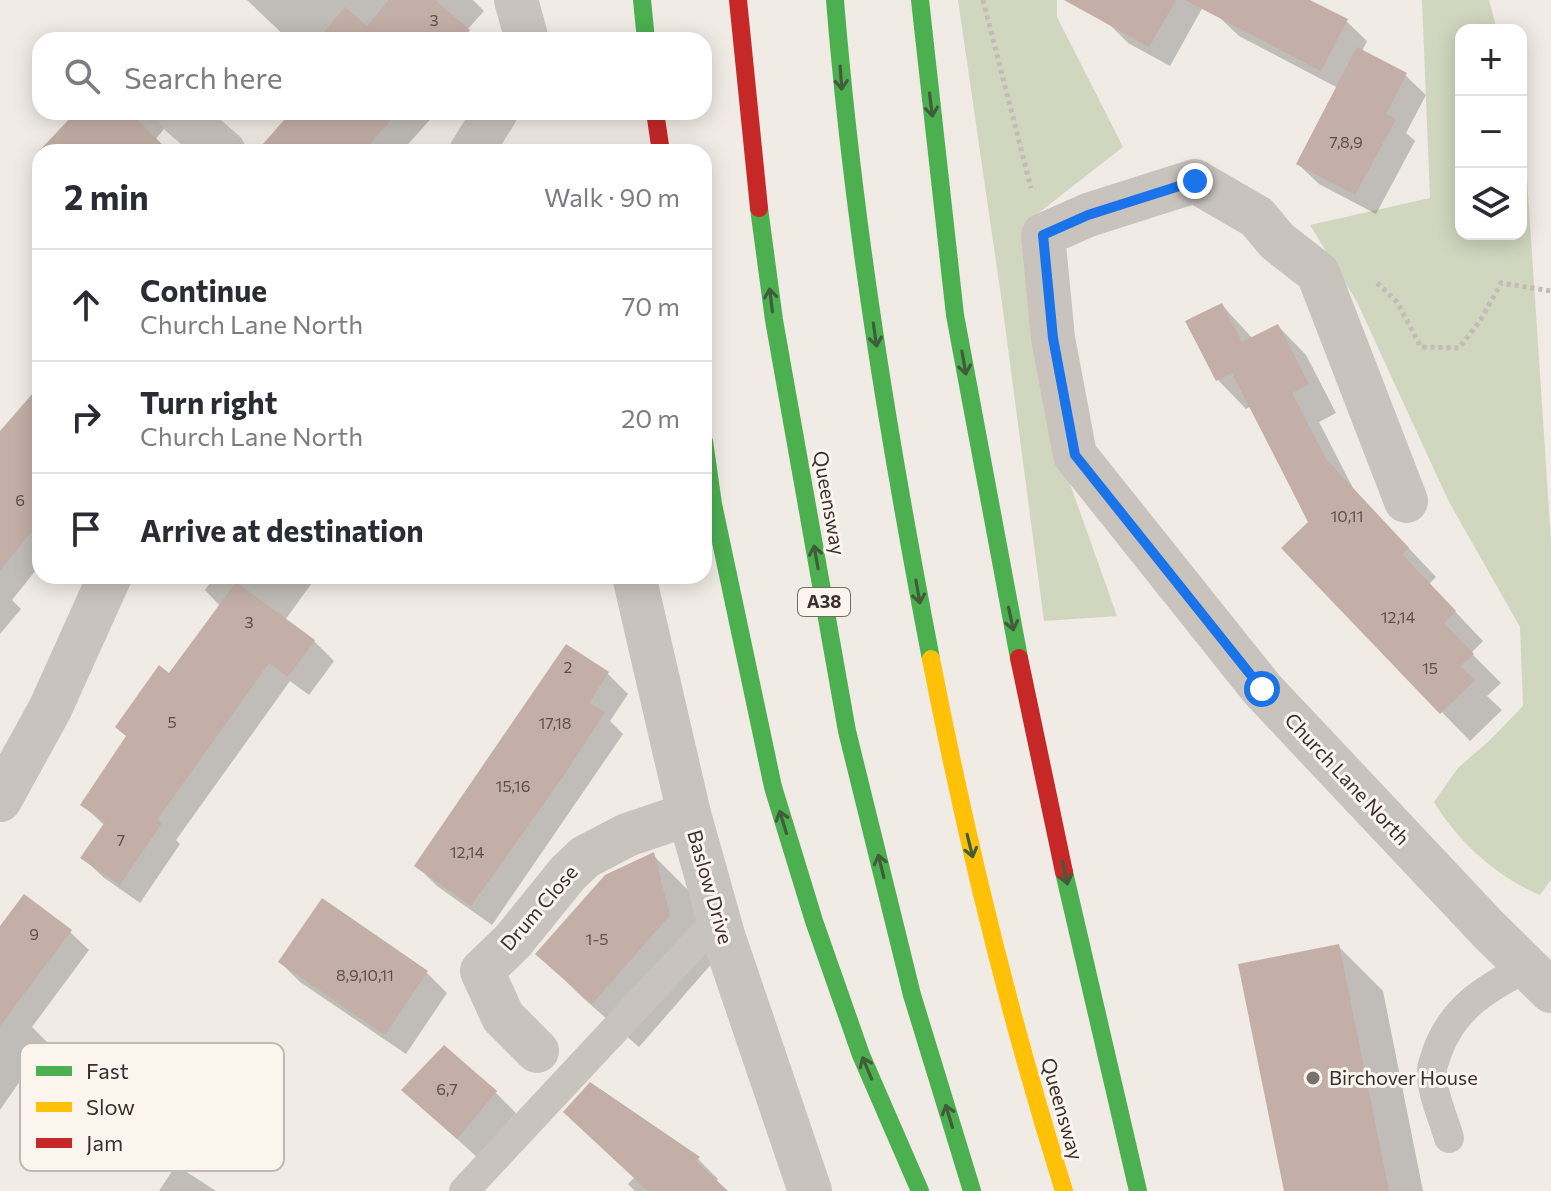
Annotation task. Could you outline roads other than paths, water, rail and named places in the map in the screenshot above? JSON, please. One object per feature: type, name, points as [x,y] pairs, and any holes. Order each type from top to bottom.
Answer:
[{"type":"highway","points":[[642,0],[645,32]]},
{"type":"highway","name":"Queensway","points":[[738,0],[752,154],[774,320],[847,731],[912,995],[972,1191]]},
{"type":"highway","name":"Queensway","points":[[835,0],[843,113],[885,405],[923,622],[964,820],[1002,975],[1064,1191]]},
{"type":"highway","points":[[920,0],[955,315],[998,556],[1048,804],[1138,1191]]},
{"type":"highway","points":[[656,120],[660,144]]},
{"type":"highway","points":[[712,497],[773,787],[814,921],[861,1055],[920,1191]]},
{"type":"street","points":[[516,0],[525,32]]},
{"type":"street","points":[[187,120],[215,144]]},
{"type":"street","points":[[476,144],[491,120]]},
{"type":"street","name":"Church Lane North","points":[[1406,501],[1318,273],[1277,241],[1257,217],[1195,181],[1088,215],[1043,235],[1053,338],[1075,455],[1262,689],[1538,979]]},
{"type":"street","points":[[0,800],[50,709],[106,584]]},
{"type":"street","name":"Baslow Drive","points":[[636,584],[689,814],[719,918],[810,1191]]},
{"type":"street","name":"Drum Close","points":[[537,1051],[503,1017],[470,964],[513,941],[568,873],[585,857],[627,835],[689,814]]},
{"type":"lane","points":[[464,1191],[719,918]]},
{"type":"lane","points":[[1449,1138],[1432,1068],[1445,1031],[1464,1008],[1496,984],[1538,979]]},
{"type":"place","name":"Birchover House","points":[[1313,1078]]}]
